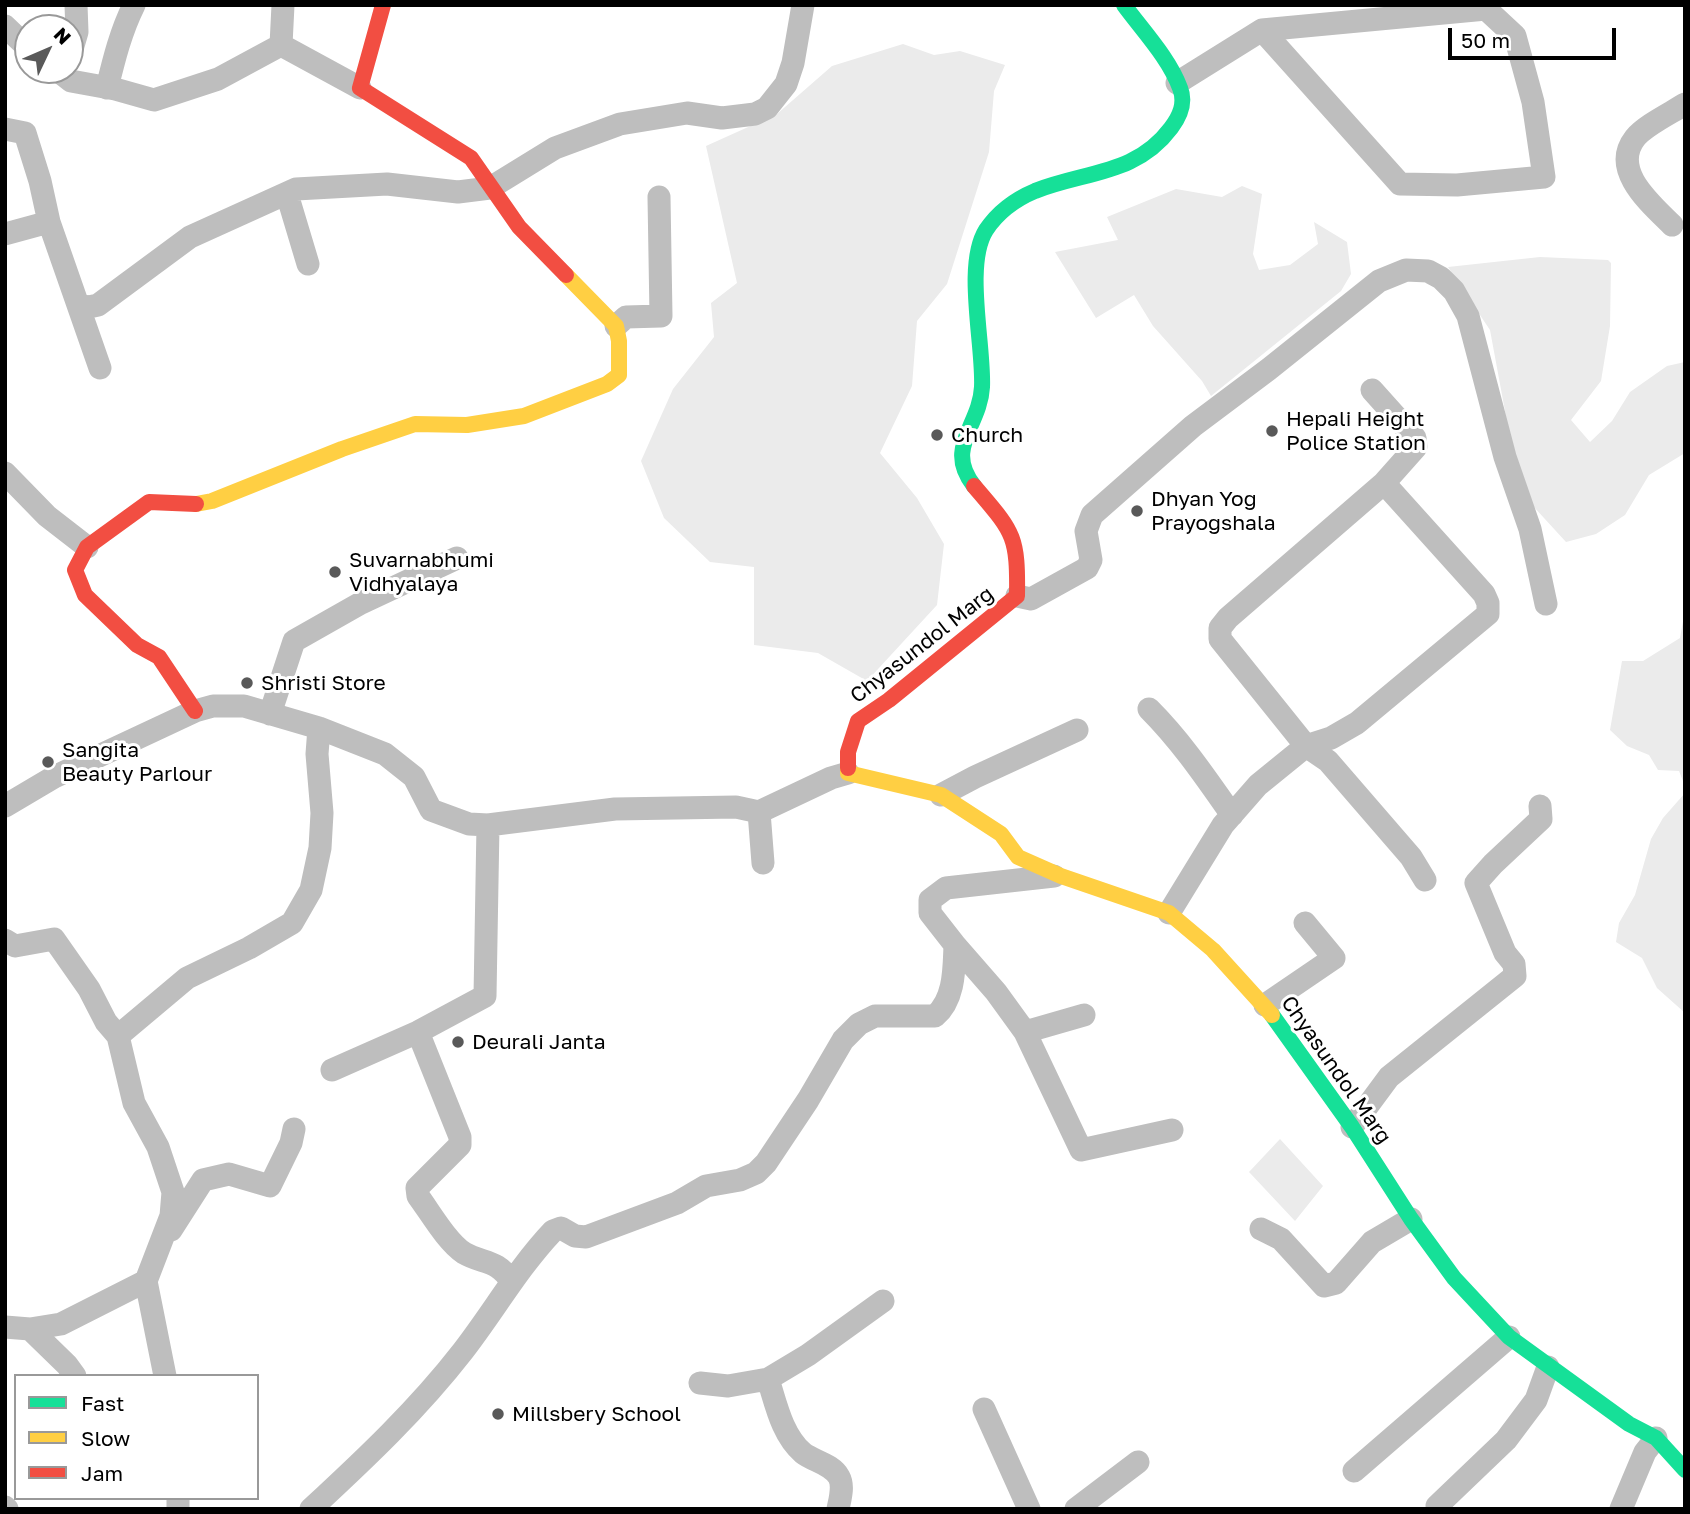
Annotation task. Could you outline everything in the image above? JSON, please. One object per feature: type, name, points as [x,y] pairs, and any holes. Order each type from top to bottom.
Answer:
[{"type":"street","points":[[107,88],[114,57],[134,5]]},
{"type":"street","points":[[281,45],[283,5]]},
{"type":"street","points":[[360,88],[383,5]]},
{"type":"street","points":[[78,304],[89,307],[98,305],[190,237],[296,190],[387,184],[458,192],[490,188],[555,148],[620,124],[687,113],[722,118],[755,114],[767,108],[786,84],[793,63],[803,5]]},
{"type":"street","name":"Chyasundol Marg","points":[[1124,5],[1175,77],[1183,99],[1178,120],[1159,144],[1138,159],[1035,191],[1012,204],[984,232],[976,264],[982,390],[962,451],[961,467],[967,478],[1000,514],[1010,531],[1017,566],[1017,596],[889,701],[858,721],[848,752],[848,773],[941,795],[1001,834],[1018,858],[1060,876],[1169,913],[1213,950],[1265,1004],[1454,1278],[1509,1337],[1629,1424],[1656,1438],[1685,1470]]},
{"type":"street","points":[[1177,83],[1262,30],[1486,9],[1515,36],[1533,102],[1544,177],[1457,185],[1400,184],[1262,30]]},
{"type":"street","points":[[84,84],[154,100],[218,79],[281,45]]},
{"type":"street","points":[[195,711],[159,657],[137,645],[85,595],[75,570],[87,547],[149,502],[199,504],[212,501],[342,449],[415,424],[467,425],[524,416],[607,384],[619,375],[616,326],[519,227],[471,158],[360,88],[281,45]]},
{"type":"street","points":[[1672,225],[1642,195],[1627,168],[1627,151],[1636,136],[1685,104]]},
{"type":"street","points":[[5,129],[25,133],[49,222],[100,368]]},
{"type":"street","points":[[287,194],[308,264]]},
{"type":"street","points":[[616,326],[626,317],[661,316],[659,197]]},
{"type":"street","points":[[5,234],[49,222]]},
{"type":"street","points":[[1017,596],[1031,599],[1087,568],[1091,560],[1086,531],[1092,515],[1193,426],[1269,369],[1343,307],[1379,281],[1406,270],[1428,271],[1441,278],[1454,291],[1468,316],[1506,457],[1530,529],[1546,604]]},
{"type":"street","points":[[1372,390],[1415,438],[1416,447],[1384,483],[1228,618],[1220,628],[1220,639],[1306,746],[1328,761],[1411,857],[1425,880]]},
{"type":"street","points":[[5,473],[47,516],[87,547]]},
{"type":"street","points":[[1169,913],[1223,825],[1258,785],[1306,746],[1357,723],[1488,614],[1488,603],[1484,594],[1384,483]]},
{"type":"street","points":[[270,714],[294,641],[361,603],[457,558]]},
{"type":"street","points":[[5,806],[54,777],[195,711],[213,706],[244,706],[319,728],[385,754],[414,776],[431,810],[469,824],[488,825],[615,809],[736,807],[759,812],[831,778],[848,773]]},
{"type":"street","points":[[1149,709],[1174,736],[1232,815]]},
{"type":"street","points":[[118,1036],[187,978],[249,948],[292,923],[311,890],[320,848],[322,813],[317,754],[319,728]]},
{"type":"street","points":[[941,795],[1077,730]]},
{"type":"street","points":[[1352,1127],[1389,1077],[1515,976],[1514,964],[1505,953],[1476,883],[1541,818],[1540,806]]},
{"type":"street","points":[[759,812],[762,863]]},
{"type":"street","points":[[332,1070],[418,1032],[485,996],[488,825]]},
{"type":"street","points":[[1060,876],[1027,877],[946,888],[930,900],[930,913],[996,992],[1025,1032],[1081,1150],[1172,1130]]},
{"type":"street","points":[[1265,1004],[1334,958],[1305,923]]},
{"type":"street","points":[[5,940],[15,946],[54,939],[118,1036],[134,1103],[158,1147],[173,1192],[171,1216],[146,1281],[165,1374]]},
{"type":"street","points":[[311,1509],[375,1451],[423,1397],[463,1350],[533,1252],[553,1231],[561,1228],[576,1236],[586,1237],[677,1203],[706,1186],[740,1180],[756,1173],[766,1163],[808,1100],[843,1040],[859,1024],[875,1016],[935,1016],[941,1011],[953,983],[955,945]]},
{"type":"street","points":[[1025,1032],[1084,1015]]},
{"type":"street","points":[[418,1032],[460,1138],[460,1145],[417,1188],[418,1196],[455,1244],[465,1253],[496,1265],[505,1271],[511,1281]]},
{"type":"street","points":[[158,1251],[203,1180],[229,1174],[270,1186],[291,1143],[294,1129]]},
{"type":"street","points":[[1261,1229],[1281,1239],[1324,1286],[1336,1283],[1372,1242],[1411,1219]]},
{"type":"street","points":[[5,1327],[30,1329],[61,1324],[146,1281]]},
{"type":"street","points":[[700,1383],[729,1386],[768,1380],[883,1301]]},
{"type":"street","points":[[30,1329],[74,1374]]},
{"type":"street","points":[[1354,1471],[1509,1337]]},
{"type":"street","points":[[1437,1506],[1506,1440],[1536,1400],[1548,1367]]},
{"type":"street","points":[[768,1380],[785,1430],[802,1452],[839,1477],[842,1488],[838,1509]]},
{"type":"street","points":[[984,1409],[1029,1509]]},
{"type":"street","points":[[1621,1509],[1645,1452],[1656,1438]]},
{"type":"street","points":[[1076,1509],[1138,1462]]},
{"type":"shaded area","points":[[903,44],[934,55],[960,51],[1005,65],[994,91],[989,152],[947,284],[917,321],[912,386],[880,453],[917,498],[944,544],[937,605],[867,681],[818,653],[754,645],[754,567],[710,562],[664,518],[641,461],[673,389],[714,337],[711,303],[737,283],[706,146],[777,114],[832,66]]},
{"type":"shaded area","points":[[1242,186],[1262,194],[1253,254],[1259,270],[1290,265],[1318,244],[1314,222],[1347,242],[1351,274],[1341,291],[1211,396],[1202,381],[1153,326],[1134,295],[1096,318],[1055,252],[1118,240],[1107,217],[1176,189],[1222,197]]},
{"type":"shaded area","points":[[1540,257],[1608,260],[1611,263],[1610,326],[1601,381],[1571,420],[1590,442],[1612,421],[1630,392],[1667,366],[1685,362],[1685,453],[1649,475],[1625,515],[1596,534],[1566,542],[1533,506],[1509,455],[1505,411],[1490,330],[1448,267]]},
{"type":"shaded area","points":[[1685,610],[1685,786],[1679,771],[1658,770],[1649,755],[1627,746],[1610,730],[1622,661],[1643,661],[1680,638]]},
{"type":"shaded area","points":[[1685,793],[1685,1013],[1657,988],[1642,958],[1616,942],[1619,923],[1635,895],[1651,839],[1663,818]]},
{"type":"shaded area","points":[[1280,1139],[1323,1186],[1295,1221],[1249,1172]]},
{"type":"traffic: fast","points":[[974,486],[962,460],[966,437],[976,414],[982,387],[976,263],[986,230],[1002,212],[1028,194],[1054,184],[1109,170],[1142,155],[1171,128],[1181,109],[1182,94],[1169,66],[1124,5]]},
{"type":"traffic: fast","points":[[1272,1015],[1454,1278],[1509,1337],[1629,1424],[1656,1438],[1685,1470]]},
{"type":"traffic: slow","points":[[196,504],[212,501],[342,449],[415,424],[467,425],[524,416],[607,384],[619,375],[616,326],[566,275]]},
{"type":"traffic: slow","points":[[848,768],[848,773],[941,795],[1001,834],[1018,857],[1061,876],[1169,913],[1213,950],[1272,1015]]},
{"type":"traffic: jam","points":[[383,5],[360,88],[471,158],[519,227],[566,275]]},
{"type":"traffic: jam","points":[[848,768],[848,752],[858,721],[889,700],[1017,596],[1016,559],[1010,535],[974,486]]},
{"type":"traffic: jam","points":[[195,711],[159,657],[137,645],[85,595],[75,570],[87,547],[149,502],[196,504]]},
{"type":"place","name":"Hepali Height Police Station","points":[[1272,431]]},
{"type":"place","name":"Church","points":[[937,435]]},
{"type":"place","name":"Dhyan Yog Prayogshala","points":[[1137,511]]},
{"type":"place","name":"Suvarnabhumi Vidhyalaya","points":[[335,572]]},
{"type":"place","name":"Shristi Store","points":[[247,683]]},
{"type":"place","name":"Sangita Beauty Parlour","points":[[48,762]]},
{"type":"place","name":"Deurali Janta","points":[[458,1042]]},
{"type":"place","name":"Millsbery School","points":[[498,1414]]}]
